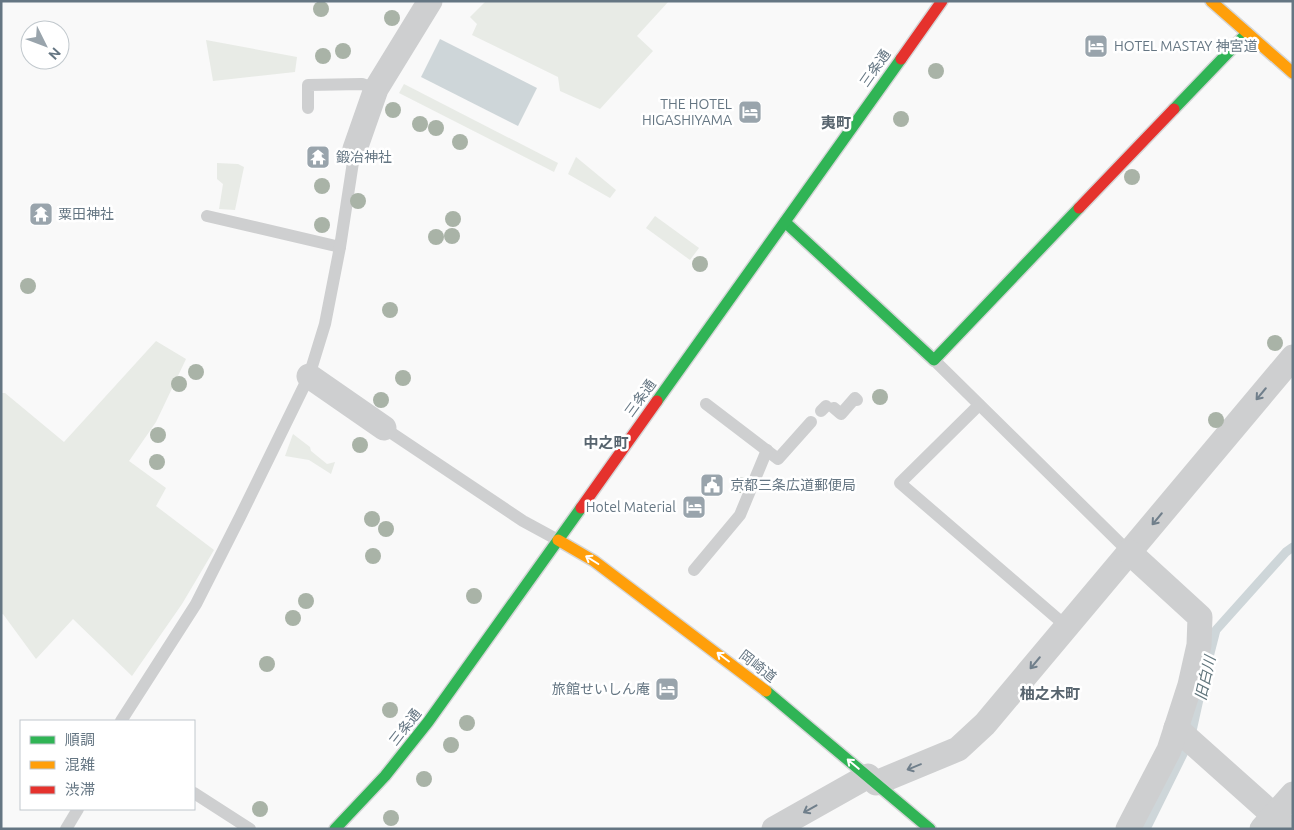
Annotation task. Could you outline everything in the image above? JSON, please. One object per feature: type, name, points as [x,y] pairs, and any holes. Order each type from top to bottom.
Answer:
[{"type":"street","points":[[355,148],[376,89],[430,1]]},
{"type":"street","name":"三条通","points":[[335,829],[384,776],[428,722],[942,1]]},
{"type":"street","points":[[1211,1],[1293,73]]},
{"type":"street","points":[[785,222],[934,360],[1247,33]]},
{"type":"street","points":[[774,829],[872,779],[958,749],[985,724],[1293,357]]},
{"type":"street","points":[[309,376],[384,428]]},
{"type":"street","name":"岡崎道","points":[[558,540],[664,606],[762,686],[930,829]]},
{"type":"street","points":[[1128,829],[1169,750],[1185,736],[1192,677],[1199,645],[1200,617],[1129,552]]},
{"type":"street","points":[[1185,736],[1275,824],[1293,794]]},
{"type":"lane","points":[[308,108],[308,85],[362,84],[376,89]]},
{"type":"lane","points":[[122,720],[196,604],[309,376],[325,324],[340,247],[355,148]]},
{"type":"lane","points":[[207,216],[340,247]]},
{"type":"lane","points":[[934,360],[1129,552]]},
{"type":"lane","points":[[827,408],[841,414],[855,398],[858,400]]},
{"type":"lane","points":[[706,404],[778,459],[812,422]]},
{"type":"lane","points":[[979,405],[900,483],[1066,626]]},
{"type":"lane","points":[[384,428],[523,521],[558,540]]},
{"type":"lane","points":[[694,570],[740,515],[767,450]]},
{"type":"lane","points":[[195,794],[250,829]]},
{"type":"lane","points":[[66,829],[77,810]]},
{"type":"shaded area","points":[[486,1],[669,1],[637,36],[653,51],[600,109],[560,91],[558,77],[472,35],[477,24],[470,17]]},
{"type":"shaded area","points":[[440,39],[537,88],[518,126],[421,77]]},
{"type":"shaded area","points":[[206,40],[297,57],[295,72],[213,81]]},
{"type":"shaded area","points":[[404,84],[558,163],[554,172],[399,93]]},
{"type":"shaded area","points":[[576,157],[616,190],[610,198],[568,174]]},
{"type":"shaded area","points":[[217,163],[238,164],[244,167],[235,210],[219,209],[223,184],[217,179]]},
{"type":"shaded area","points":[[655,216],[699,248],[690,260],[646,228]]},
{"type":"shaded area","points":[[156,341],[186,359],[156,422],[129,461],[166,488],[156,506],[214,550],[182,604],[132,676],[73,619],[36,659],[3,614],[1,615],[1,393],[5,393],[64,442]]},
{"type":"shaded area","points":[[293,434],[327,464],[335,462],[331,474],[309,460],[285,456]]},
{"type":"waterway","name":"旧白川","points":[[1207,665],[1216,630],[1286,552],[1293,547]]},
{"type":"waterway","name":"旧白川","points":[[1146,829],[1185,750],[1192,731],[1203,681]]},
{"type":"traffic: fast","points":[[1174,109],[1247,33]]},
{"type":"traffic: fast","points":[[657,401],[901,59]]},
{"type":"traffic: fast","points":[[785,222],[934,360],[1079,208]]},
{"type":"traffic: fast","points":[[335,829],[385,776],[428,722],[581,508]]},
{"type":"traffic: fast","points":[[766,691],[930,829]]},
{"type":"traffic: slow","points":[[1211,1],[1293,73]]},
{"type":"traffic: slow","points":[[558,540],[594,561],[766,691]]},
{"type":"traffic: jam","points":[[901,59],[942,1]]},
{"type":"traffic: jam","points":[[1079,208],[1174,109]]},
{"type":"traffic: jam","points":[[581,508],[657,401]]},
{"type":"place","name":"HOTEL MASTAY 神宮道","points":[[1096,46]]},
{"type":"place","name":"THE HOTEL HIGASHIYAMA","points":[[750,112]]},
{"type":"place","name":"鍛冶神社","points":[[318,157]]},
{"type":"place","name":"粟田神社","points":[[41,214]]},
{"type":"place","name":"京都三条広道郵便局","points":[[712,485]]},
{"type":"place","name":"Hotel Material","points":[[694,507]]},
{"type":"place","name":"旅館せいしん庵","points":[[667,689]]},
{"type":"district","name":"夷町","points":[[836,122]]},
{"type":"district","name":"中之町","points":[[606,442]]},
{"type":"district","name":"柚之木町","points":[[1050,693]]}]
